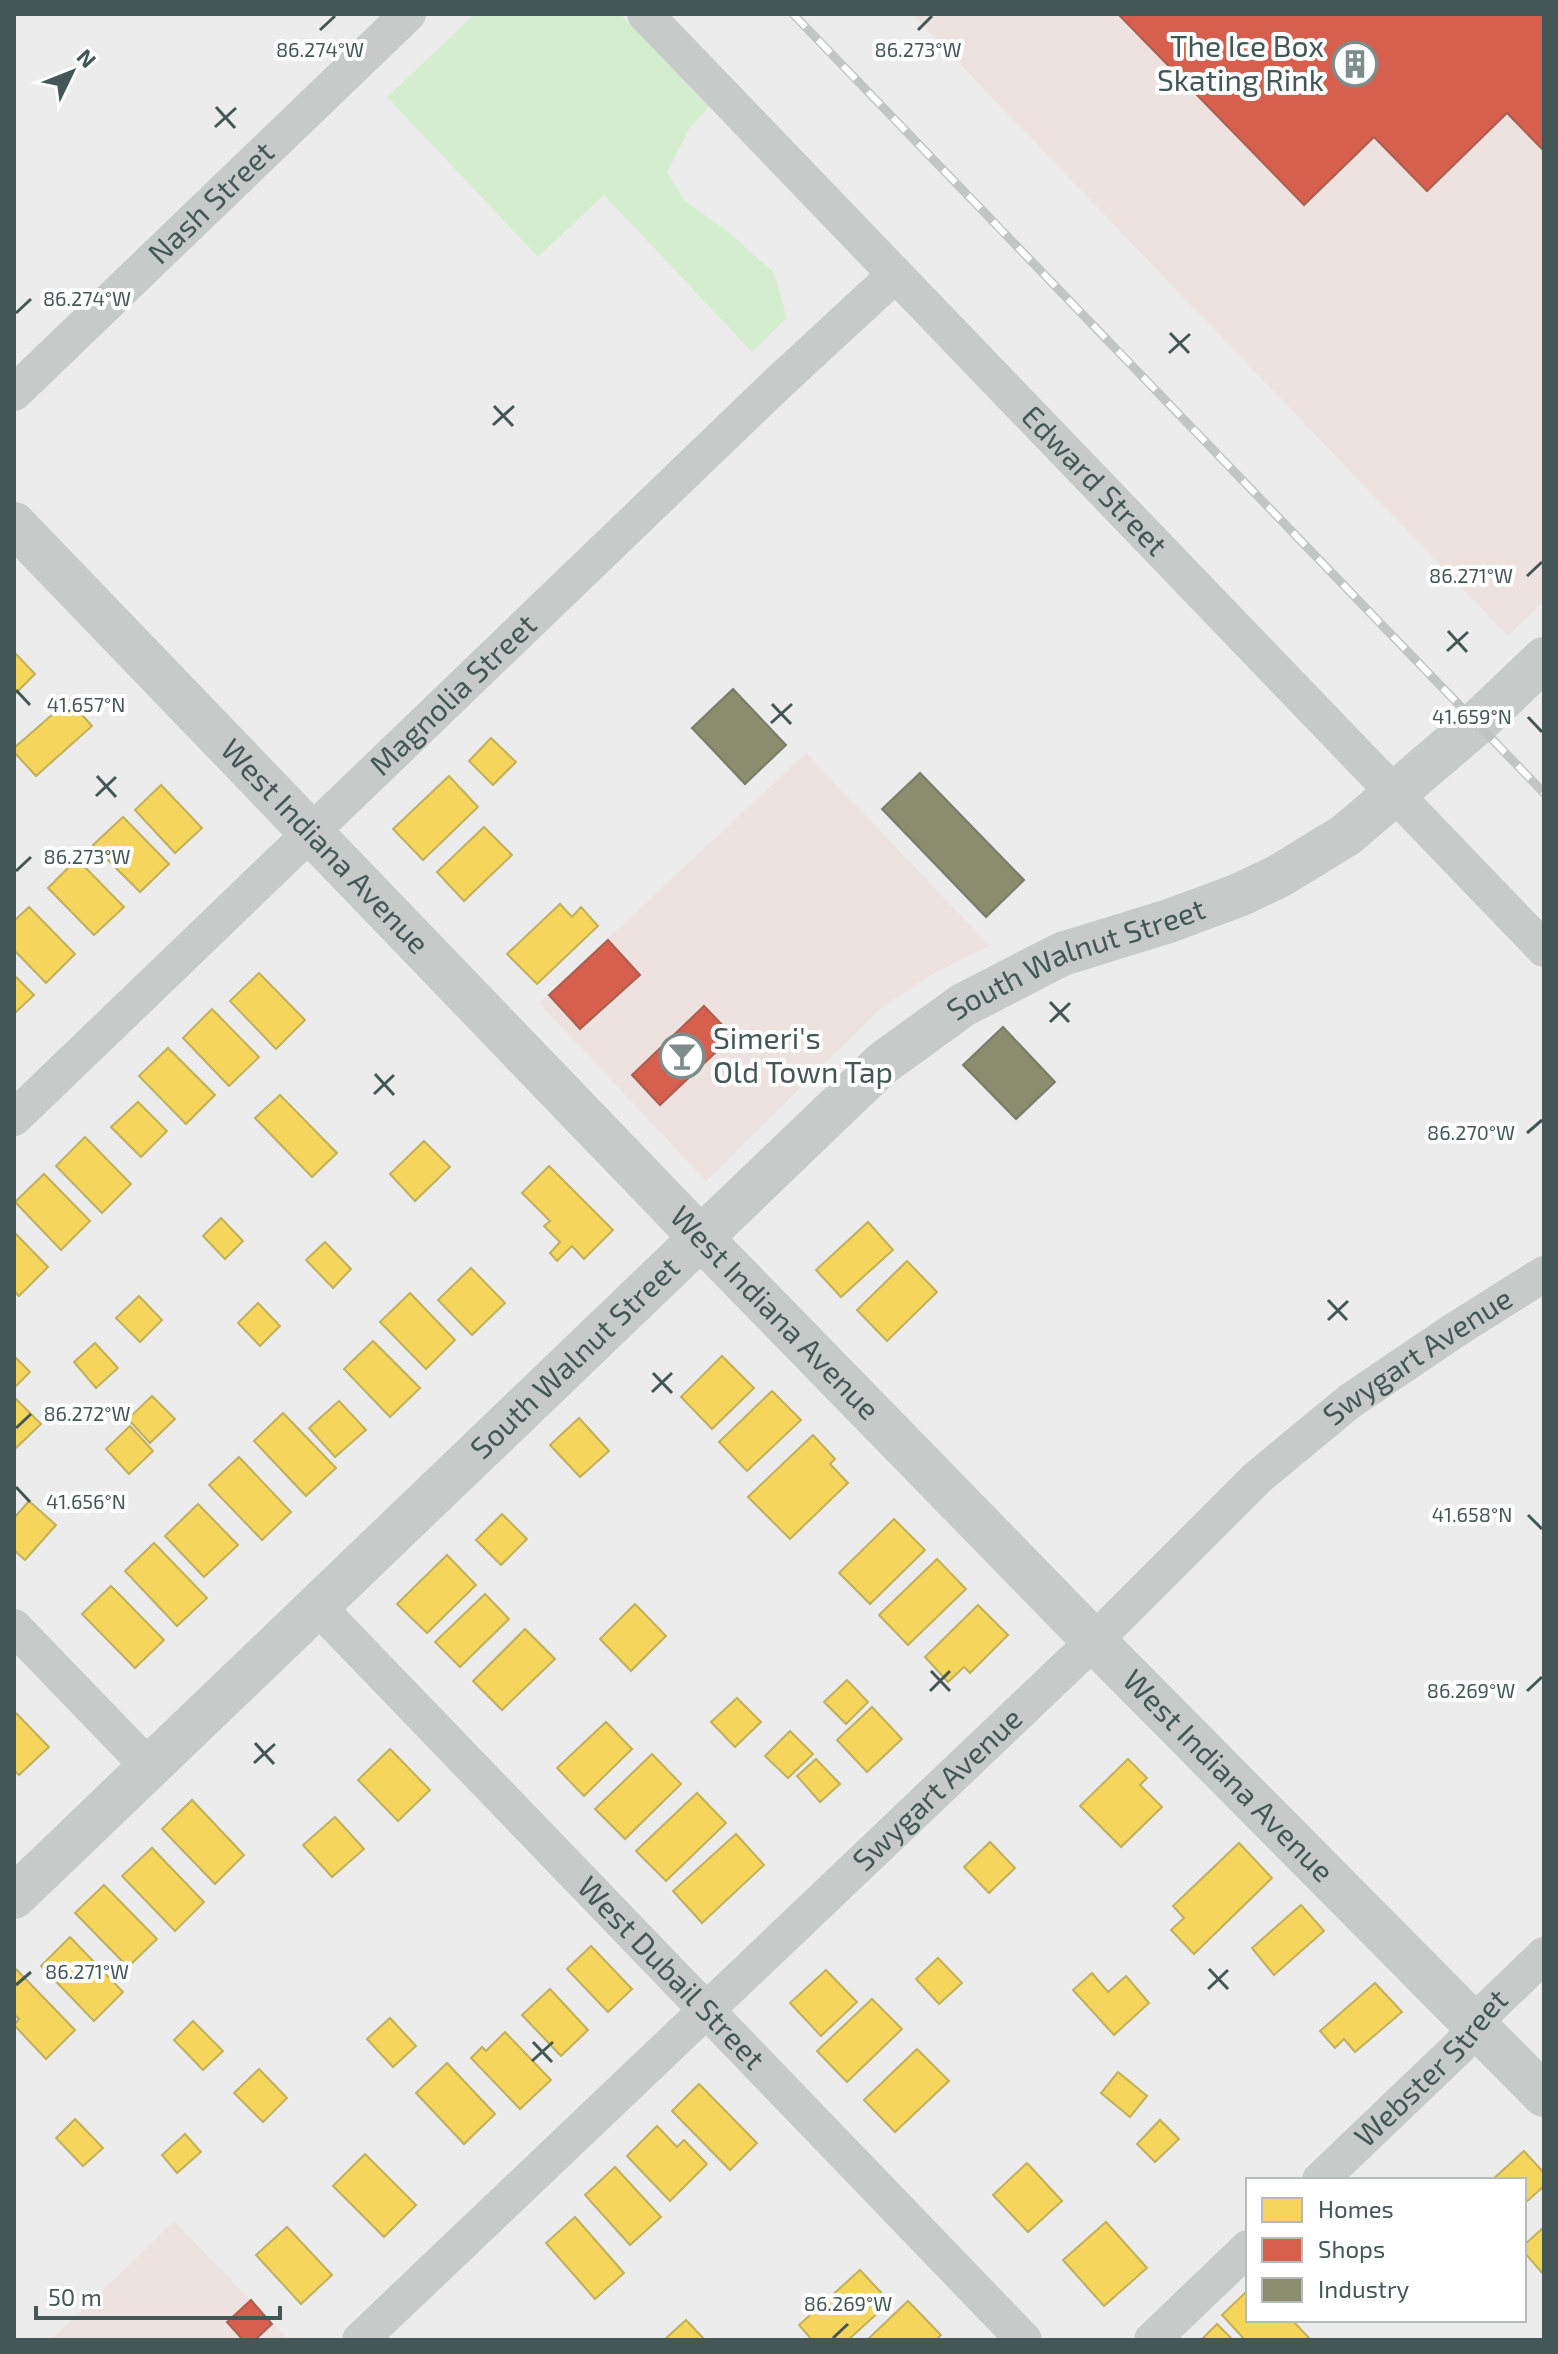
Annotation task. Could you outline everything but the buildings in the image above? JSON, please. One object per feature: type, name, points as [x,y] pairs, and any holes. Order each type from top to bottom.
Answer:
[{"type":"street","name":"Nash Street","points":[[14,393],[408,14]]},
{"type":"street","name":"Edward Street","points":[[645,14],[1544,949]]},
{"type":"street","name":"Magnolia Street","points":[[14,1118],[776,385],[895,275]]},
{"type":"street","name":"West Indiana Avenue","points":[[14,524],[701,1238],[1094,1641],[1544,2095]]},
{"type":"street","name":"South Walnut Street","points":[[14,1897],[883,1063],[963,1005],[1062,954],[1169,921],[1239,895],[1279,876],[1346,835],[1476,724],[1544,659]]},
{"type":"street","name":"Swygart Avenue","points":[[360,2340],[1094,1641],[1257,1478],[1350,1401],[1544,1274]]},
{"type":"street","name":"West Dubail Street","points":[[317,1606],[1024,2340]]},
{"type":"street","points":[[14,1627],[149,1767]]},
{"type":"street","name":"Webster Street","points":[[1322,2178],[1460,2046],[1490,2007],[1544,1955]]},
{"type":"street","points":[[1152,2340],[1246,2250]]},
{"type":"shaded area","points":[[912,14],[1544,14],[1544,601],[1508,636]]},
{"type":"shaded area","points":[[806,753],[990,946],[931,975],[880,1009],[706,1181],[539,1003]]},
{"type":"shaded area","points":[[174,2221],[289,2340],[51,2340]]},
{"type":"green space","points":[[475,14],[620,14],[709,107],[689,129],[667,172],[685,201],[731,234],[774,273],[787,318],[752,352],[604,195],[538,257],[387,97]]},
{"type":"railway","points":[[793,14],[1544,793]]},
{"type":"place","name":"The Ice Box Skating Rink","points":[[1355,64]]},
{"type":"place","name":"Simeri's Old Town Tap","points":[[682,1056]]}]
